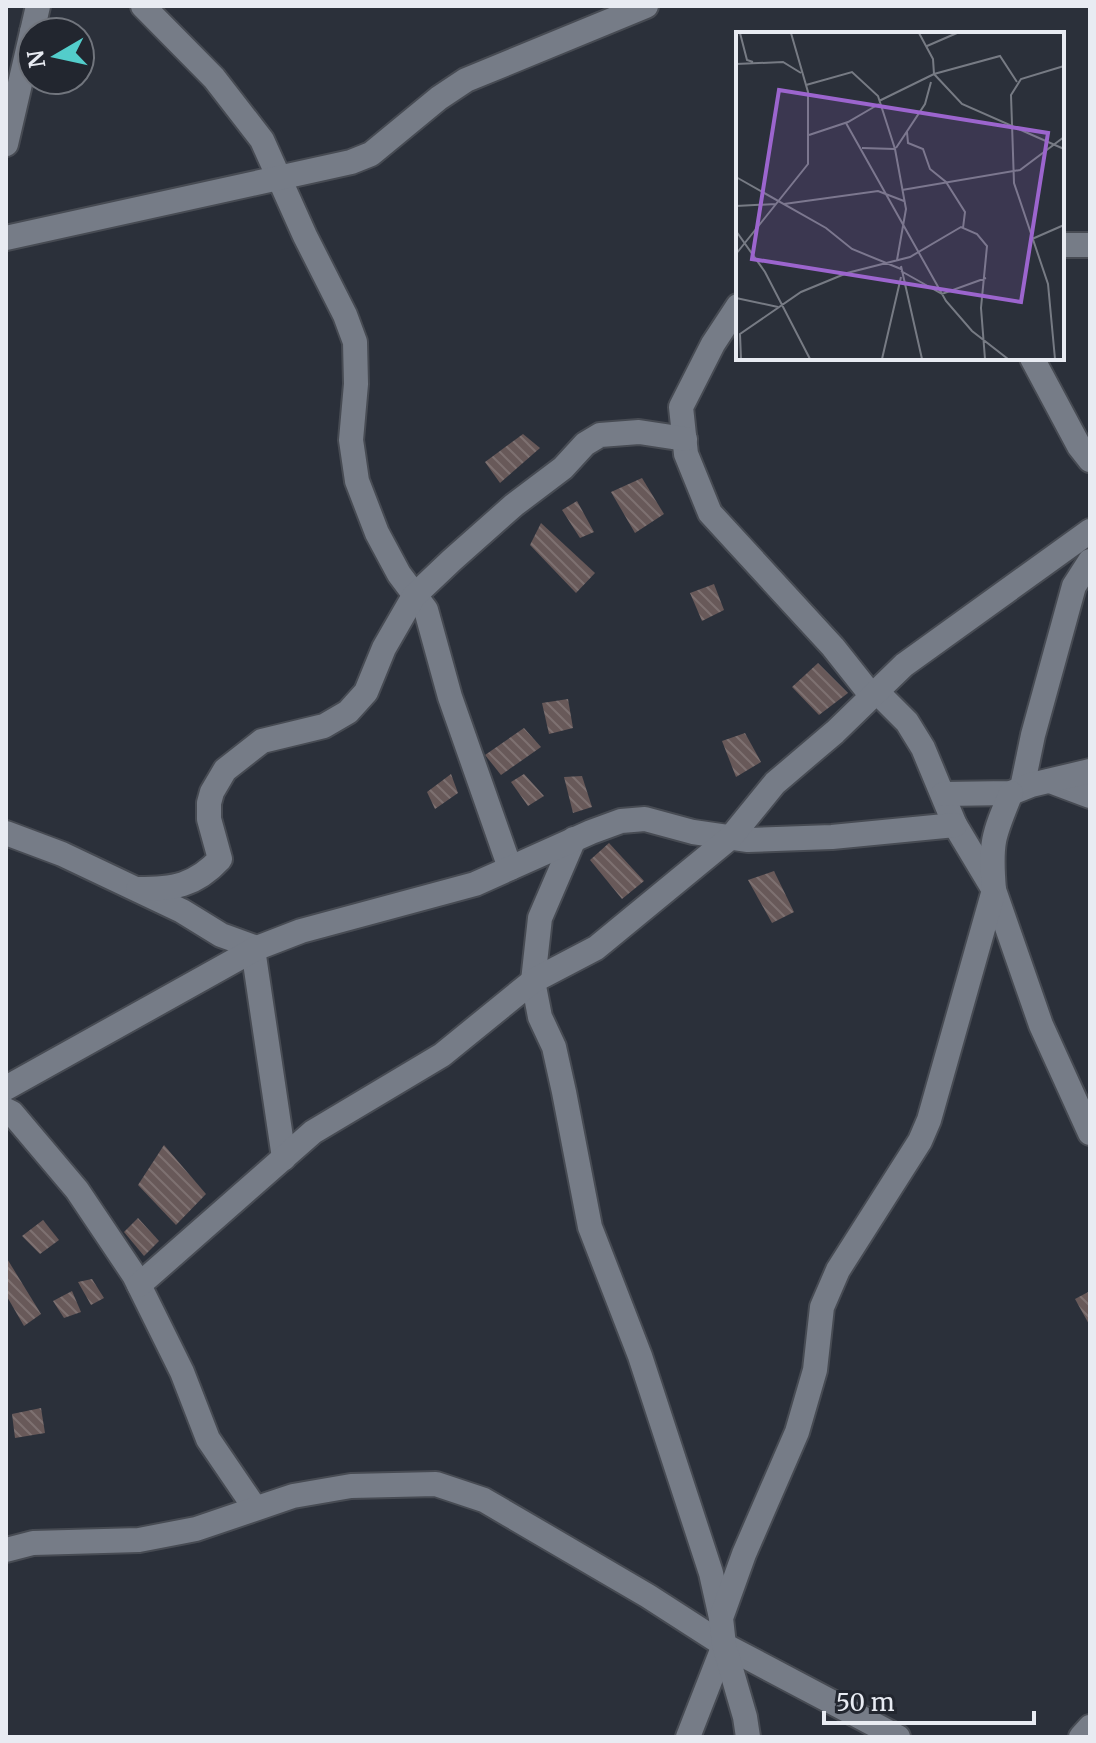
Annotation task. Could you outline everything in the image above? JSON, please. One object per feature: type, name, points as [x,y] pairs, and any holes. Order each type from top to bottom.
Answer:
[{"type":"street","points":[[143,6],[203,66],[262,140],[345,315],[355,342],[356,384],[351,440],[357,481],[377,533],[414,596],[426,610],[450,697],[510,868]]},
{"type":"street","points":[[6,238],[351,162],[371,154],[466,80],[646,6]]},
{"type":"street","points":[[6,144],[17,96]]},
{"type":"street","points":[[1064,245],[1090,245]]},
{"type":"street","points":[[736,309],[713,344],[681,407],[686,454],[710,513],[833,647],[871,695],[882,697],[907,722],[923,748],[955,825],[994,890],[1041,1025],[1090,1133]]},
{"type":"street","points":[[1033,360],[1079,446],[1090,460]]},
{"type":"street","points":[[138,889],[173,889],[206,874],[220,859],[209,819],[209,803],[225,770],[262,741],[324,726],[348,712],[366,692],[384,648],[414,596],[514,505],[563,468],[585,444],[600,435],[639,432],[685,439]]},
{"type":"street","points":[[139,1285],[313,1132],[442,1055],[533,981],[596,948],[731,837],[775,783],[835,732],[904,665],[1090,531]]},
{"type":"street","points":[[721,1618],[744,1554],[797,1432],[815,1370],[822,1307],[838,1270],[920,1141],[929,1120],[994,890],[993,834],[1016,791],[1074,586],[1090,561]]},
{"type":"street","points":[[943,794],[1016,791],[1090,771]]},
{"type":"street","points":[[1050,781],[1090,796]]},
{"type":"street","points":[[6,1088],[255,948],[301,931],[475,884],[621,821],[645,819],[693,832],[748,840],[832,837],[955,825]]},
{"type":"street","points":[[6,833],[62,854],[138,889],[221,935],[255,948]]},
{"type":"street","points":[[574,839],[540,918],[533,981],[540,1017],[554,1047],[590,1227],[640,1356],[711,1573],[724,1645],[748,1737]]},
{"type":"street","points":[[255,948],[284,1158]]},
{"type":"street","points":[[6,1110],[12,1113],[77,1190],[139,1285],[182,1372],[208,1439],[255,1508]]},
{"type":"street","points":[[6,1550],[33,1543],[139,1540],[196,1529],[293,1496],[351,1486],[436,1484],[484,1500],[648,1596],[724,1645],[898,1737]]},
{"type":"street","points":[[688,1737],[724,1645]]},
{"type":"street","points":[[1081,1737],[1090,1727]]},
{"type":"building","points":[[523,434],[540,448],[500,483],[485,462]]},
{"type":"building","points":[[642,478],[664,514],[635,533],[611,492]]},
{"type":"building","points":[[577,501],[594,532],[580,538],[562,510]]},
{"type":"building","points":[[541,523],[595,573],[576,593],[530,545]]},
{"type":"building","points":[[714,584],[724,610],[702,621],[690,593]]},
{"type":"building","points":[[818,663],[848,693],[819,715],[792,687]]},
{"type":"building","points":[[568,699],[573,728],[549,734],[542,703]]},
{"type":"building","points":[[524,728],[541,747],[501,775],[485,755]]},
{"type":"building","points":[[745,733],[761,762],[736,777],[722,741]]},
{"type":"building","points":[[451,774],[458,793],[435,809],[427,792]]},
{"type":"building","points":[[524,774],[544,796],[528,806],[511,782]]},
{"type":"building","points":[[582,776],[592,807],[573,813],[564,777]]},
{"type":"building","points":[[609,843],[644,881],[622,899],[590,860]]},
{"type":"building","points":[[774,871],[794,912],[772,923],[748,880]]},
{"type":"building","points":[[164,1145],[206,1194],[176,1225],[138,1185]]},
{"type":"building","points":[[138,1218],[159,1241],[144,1256],[124,1232]]},
{"type":"building","points":[[43,1220],[59,1240],[40,1254],[22,1236]]},
{"type":"building","points":[[6,1257],[41,1314],[24,1326],[6,1295]]},
{"type":"building","points":[[92,1279],[104,1298],[91,1305],[78,1282]]},
{"type":"building","points":[[72,1291],[81,1312],[64,1318],[53,1301]]},
{"type":"building","points":[[1090,1291],[1090,1326],[1075,1299]]},
{"type":"building","points":[[41,1408],[45,1433],[15,1438],[12,1414]]}]
